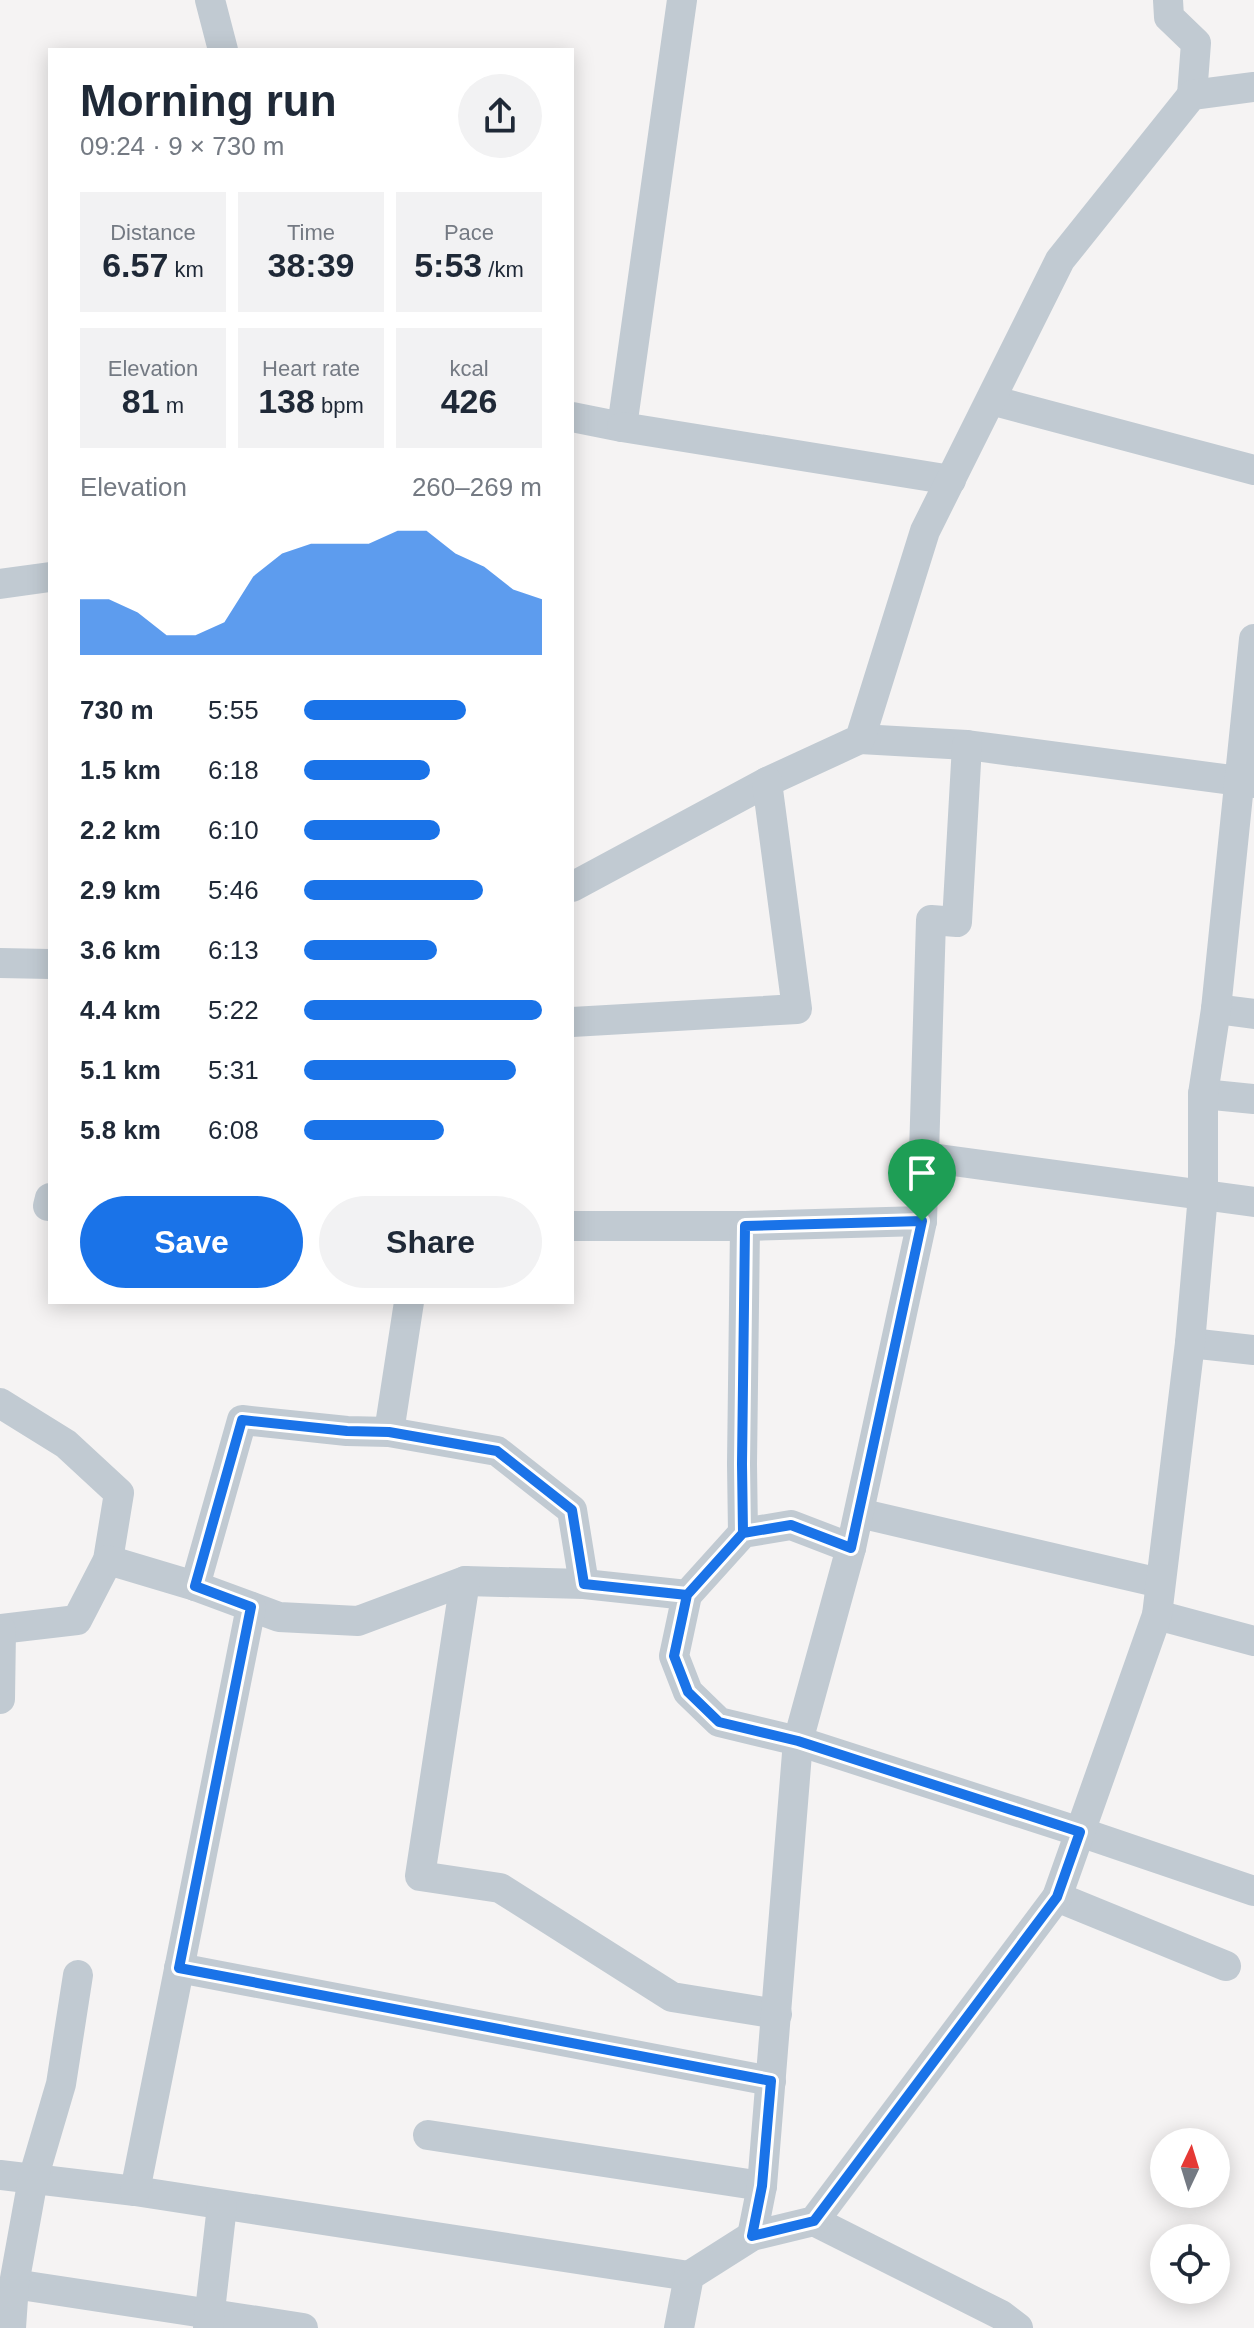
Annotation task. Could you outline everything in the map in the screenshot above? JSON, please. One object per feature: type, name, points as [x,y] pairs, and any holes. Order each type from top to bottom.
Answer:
[{"type":"street","points":[[210,0],[222,48]]},
{"type":"street","points":[[622,427],[682,0]]},
{"type":"street","points":[[860,739],[925,531],[1060,260],[1192,95],[1196,43],[1169,17],[1168,0]]},
{"type":"street","points":[[1192,95],[1254,87]]},
{"type":"street","points":[[991,400],[1254,470]]},
{"type":"street","points":[[574,417],[951,480]]},
{"type":"street","points":[[0,584],[48,577]]},
{"type":"street","points":[[0,2175],[135,2191],[689,2276],[752,2236],[814,2221],[1057,1897],[1157,1615],[1190,1343],[1203,1195],[1203,1094],[1246,782],[1254,639]]},
{"type":"street","points":[[574,886],[767,782],[860,739],[967,745],[1246,782]]},
{"type":"street","points":[[752,2236],[762,2186],[798,1741],[851,1548],[922,1221],[931,920],[957,922],[967,745]]},
{"type":"street","points":[[574,1022],[797,1009],[767,782]]},
{"type":"street","points":[[0,963],[48,964]]},
{"type":"street","points":[[1216,1009],[1254,1014]]},
{"type":"street","points":[[1203,1094],[1254,1099]]},
{"type":"street","points":[[924,1157],[1254,1202]]},
{"type":"street","points":[[574,1226],[745,1226],[922,1221]]},
{"type":"street","points":[[743,1533],[745,1226]]},
{"type":"street","points":[[389,1432],[409,1304]]},
{"type":"street","points":[[1190,1343],[1254,1350]]},
{"type":"street","points":[[0,1403],[66,1444],[119,1493],[108,1560],[77,1620],[0,1629],[0,1699]]},
{"type":"street","points":[[195,1586],[242,1420],[347,1431],[389,1432],[497,1451],[572,1510],[584,1584]]},
{"type":"street","points":[[859,1513],[1160,1583]]},
{"type":"street","points":[[851,1548],[791,1525],[743,1533],[687,1595],[674,1656],[688,1692],[719,1722],[798,1741],[1254,1891]]},
{"type":"street","points":[[108,1560],[195,1586],[279,1617],[358,1621],[465,1581],[584,1584],[687,1595]]},
{"type":"street","points":[[465,1581],[420,1876],[500,1888],[672,1997],[777,2014]]},
{"type":"street","points":[[135,2191],[251,1607]]},
{"type":"street","points":[[1157,1615],[1254,1641]]},
{"type":"street","points":[[1057,1897],[1226,1966]]},
{"type":"street","points":[[179,1968],[771,2081]]},
{"type":"street","points":[[11,2328],[14,2284],[33,2179],[61,2084],[78,1975]]},
{"type":"street","points":[[428,2135],[762,2186]]},
{"type":"street","points":[[210,2321],[222,2206]]},
{"type":"street","points":[[814,2221],[1001,2315],[1018,2328]]},
{"type":"street","points":[[679,2328],[689,2276]]},
{"type":"street","points":[[14,2284],[210,2321],[303,2328]]},
{"type":"route","points":[[922,1221],[745,1226],[743,1533],[687,1595],[674,1656],[688,1692],[719,1722],[798,1741],[1080,1832],[1057,1897],[814,2221],[752,2236],[762,2186],[771,2081],[179,1968],[251,1607],[195,1586],[242,1420],[347,1431],[389,1432],[497,1451],[572,1510],[584,1584],[687,1595],[743,1533],[791,1525],[851,1548],[922,1221]]}]
